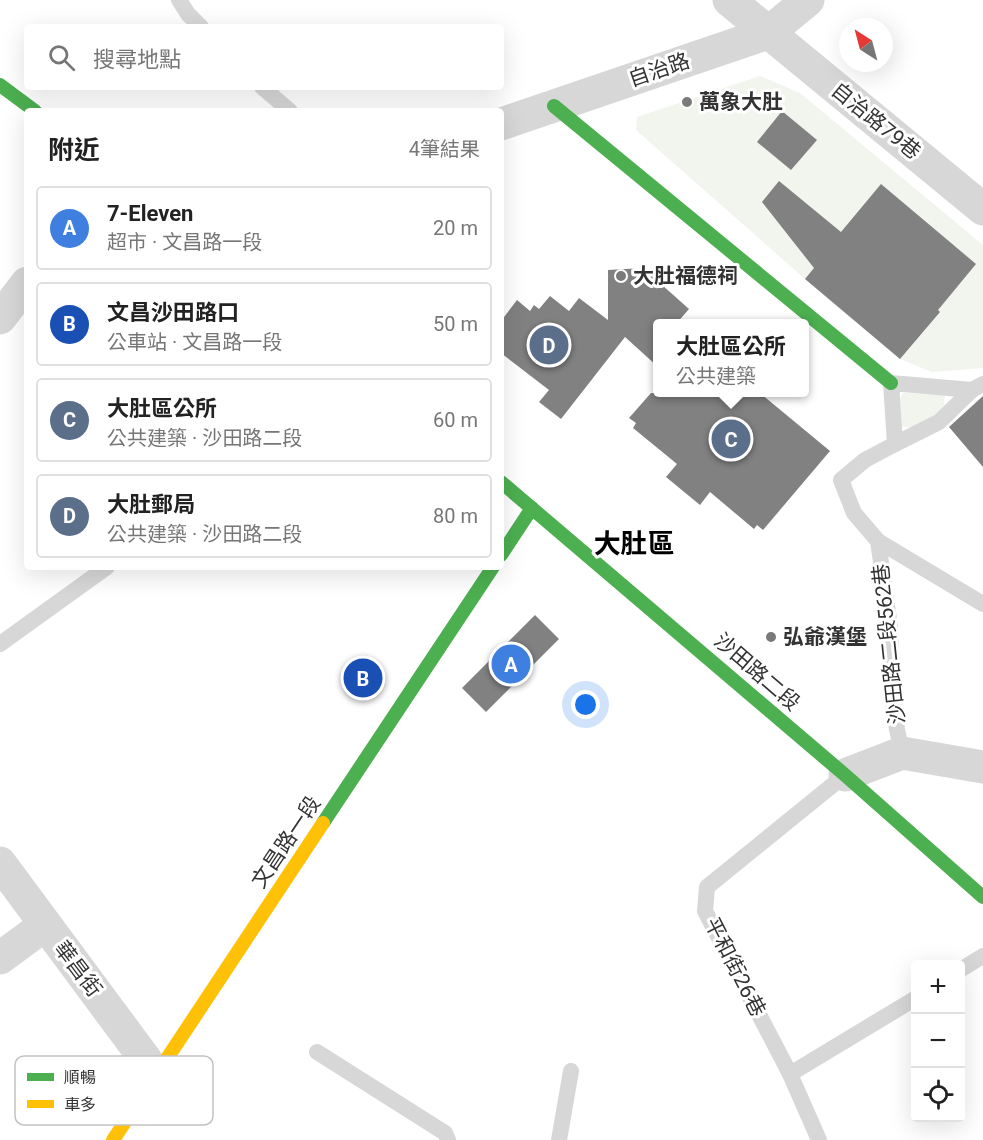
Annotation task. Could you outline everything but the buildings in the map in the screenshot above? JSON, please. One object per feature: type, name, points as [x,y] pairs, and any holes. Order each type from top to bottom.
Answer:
[{"type":"street","name":"自治路79巷","points":[[729,0],[983,209]]},
{"type":"street","name":"自治路","points":[[504,123],[768,33],[808,0]]},
{"type":"street","points":[[0,85],[31,108]]},
{"type":"street","points":[[554,106],[891,383]]},
{"type":"street","points":[[0,318],[24,287]]},
{"type":"street","name":"沙田路二段","points":[[504,485],[845,775],[983,897]]},
{"type":"street","points":[[504,550],[532,508]]},
{"type":"street","name":"文昌路一段","points":[[170,1056],[491,570]]},
{"type":"street","points":[[845,775],[902,753],[983,766]]},
{"type":"street","name":"華昌街","points":[[0,863],[143,1056]]},
{"type":"street","points":[[0,958],[45,925]]},
{"type":"street","name":"文昌路一段","points":[[113,1140],[123,1125]]},
{"type":"lane","points":[[179,0],[198,24]]},
{"type":"lane","points":[[266,90],[286,108]]},
{"type":"lane","points":[[891,383],[978,387],[939,422],[896,444],[891,383]]},
{"type":"lane","name":"沙田路二段562巷","points":[[896,444],[865,460],[841,480],[854,513],[878,541],[890,626],[894,715],[902,753]]},
{"type":"lane","points":[[878,541],[983,604]]},
{"type":"lane","points":[[0,644],[103,570]]},
{"type":"lane","name":"平和街26巷","points":[[819,1140],[790,1074],[705,911],[707,886],[845,775]]},
{"type":"lane","points":[[965,967],[983,956]]},
{"type":"lane","points":[[790,1074],[911,1000]]},
{"type":"lane","points":[[317,1052],[445,1133],[448,1140]]},
{"type":"lane","points":[[559,1140],[571,1071]]},
{"type":"shaded area","points":[[760,76],[800,93],[983,245],[983,368],[932,372],[900,359],[805,279],[636,130],[637,117]]},
{"type":"shaded area","points":[[903,393],[945,395],[943,410],[918,427],[902,427],[900,399]]},
{"type":"traffic: fast","points":[[0,85],[31,108]]},
{"type":"traffic: fast","points":[[554,106],[891,383]]},
{"type":"traffic: fast","points":[[504,485],[845,775],[983,897]]},
{"type":"traffic: fast","points":[[504,550],[532,508]]},
{"type":"traffic: fast","points":[[323,823],[491,570]]},
{"type":"traffic: slow","points":[[169,1056],[323,823]]},
{"type":"traffic: slow","points":[[113,1140],[123,1125]]},
{"type":"place","name":"萬象大肚","points":[[687,102]]},
{"type":"place","name":"大肚福德祠","points":[[621,276]]},
{"type":"place","name":"大肚郵局","points":[[549,345]]},
{"type":"place","name":"大肚區公所","points":[[731,439]]},
{"type":"place","name":"弘爺漢堡","points":[[771,637]]},
{"type":"place","name":"7-Eleven","points":[[511,664]]},
{"type":"place","name":"文昌沙田路口","points":[[363,678]]},
{"type":"district","name":"大肚區","points":[[634,544]]}]
